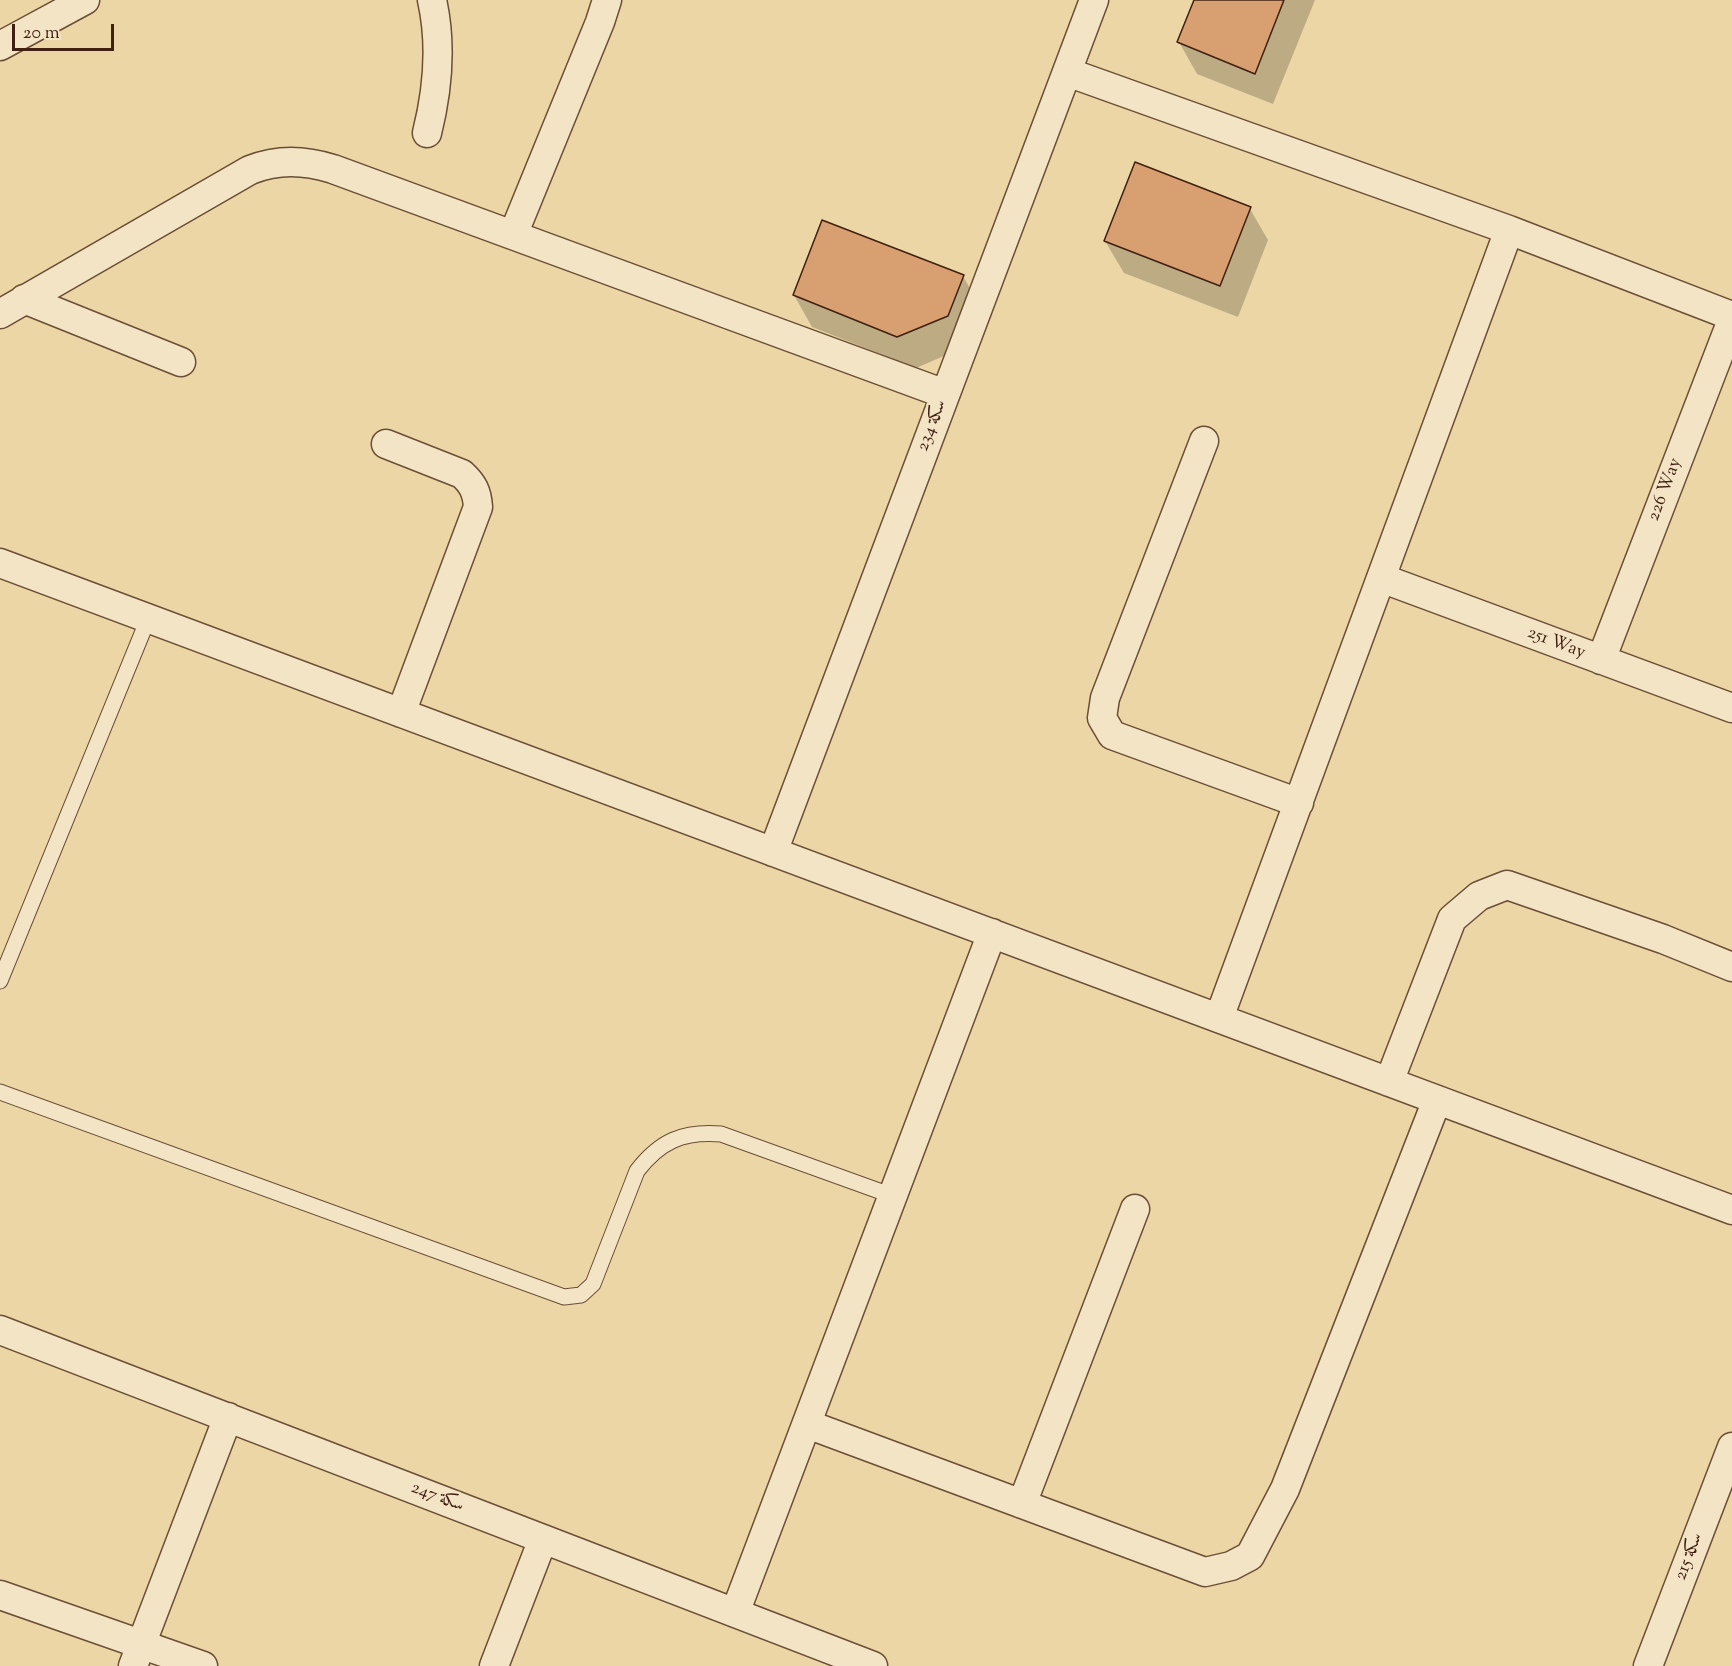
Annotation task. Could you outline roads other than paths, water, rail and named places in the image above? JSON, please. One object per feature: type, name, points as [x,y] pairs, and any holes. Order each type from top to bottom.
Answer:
[{"type":"street","points":[[0,46],[85,0]]},
{"type":"street","points":[[427,133],[435,104],[438,74],[438,43],[432,0]]},
{"type":"street","points":[[513,235],[607,0]]},
{"type":"street","name":"سكة 234","points":[[773,852],[1094,0]]},
{"type":"street","points":[[1067,72],[1509,230],[1732,318]]},
{"type":"street","points":[[0,314],[250,170],[266,164],[299,161],[333,169],[945,394]]},
{"type":"street","points":[[1219,1018],[1509,230]]},
{"type":"street","points":[[24,299],[181,362]]},
{"type":"street","name":"226 Way","points":[[1600,660],[1732,318]]},
{"type":"street","points":[[1204,441],[1105,698],[1102,718],[1113,735],[1299,803]]},
{"type":"street","points":[[386,444],[462,474],[474,488],[478,507],[401,713]]},
{"type":"street","points":[[0,563],[1732,1210]]},
{"type":"street","name":"251 Way","points":[[1381,578],[1732,708]]},
{"type":"street","points":[[1389,1082],[1452,919],[1479,896],[1507,885],[1663,939],[1732,967]]},
{"type":"street","points":[[735,1613],[992,933]]},
{"type":"street","points":[[807,1424],[1205,1572],[1231,1566],[1250,1556],[1285,1489],[1437,1100]]},
{"type":"street","points":[[1022,1504],[1135,1209]]},
{"type":"street","name":"سكة 247","points":[[0,1330],[873,1666]]},
{"type":"street","points":[[137,1655],[228,1417]]},
{"type":"street","name":"سكة 215","points":[[1648,1666],[1724,1492],[1732,1447]]},
{"type":"street","points":[[494,1666],[543,1539]]},
{"type":"street","points":[[0,1595],[137,1655],[203,1666]]},
{"type":"lane","points":[[0,981],[148,619]]},
{"type":"lane","points":[[0,1092],[564,1298],[581,1295],[594,1284],[637,1171],[659,1147],[688,1134],[721,1134],[893,1196]]}]
